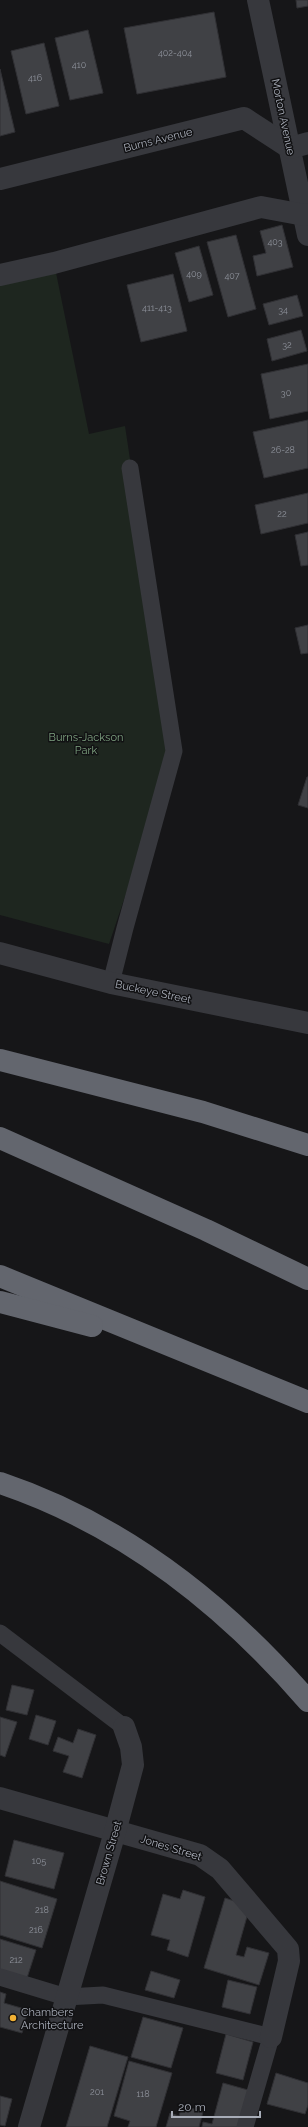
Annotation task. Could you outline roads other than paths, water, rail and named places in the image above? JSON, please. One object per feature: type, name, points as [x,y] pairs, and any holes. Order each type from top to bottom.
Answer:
[{"type":"highway","points":[[0,1060],[203,1112],[308,1145]]},
{"type":"highway","points":[[0,1138],[206,1230],[308,1279]]},
{"type":"highway","points":[[0,1276],[308,1402]]},
{"type":"highway","points":[[0,1302],[171,1346]]},
{"type":"highway","points":[[0,1483],[74,1514],[136,1548],[194,1589],[237,1626],[282,1671],[308,1701]]},
{"type":"street","name":"Morton Avenue","points":[[258,0],[299,145],[307,221]]},
{"type":"street","name":"Burns Avenue","points":[[0,179],[244,118],[299,145]]},
{"type":"street","points":[[0,275],[54,263],[261,207],[307,221]]},
{"type":"street","name":"Buckeye Street","points":[[0,953],[111,983],[308,1023]]},
{"type":"street","name":"Brown Street","points":[[29,2127],[115,1832],[133,1765],[131,1747],[124,1727]]},
{"type":"street","name":"Jones Street","points":[[0,1798],[200,1855],[220,1869],[288,1948],[289,1961],[271,2037]]},
{"type":"lane","points":[[111,983],[174,751],[130,468]]},
{"type":"lane","name":"Brown Street","points":[[0,1633],[124,1727]]},
{"type":"lane","points":[[0,1977],[66,1997],[103,1996],[271,2037],[245,2127]]},
{"type":"place","name":"Chambers Architecture","points":[[13,2018]]},
{"type":"park label","name":"Burns-Jackson Park","points":[[86,743]]}]
